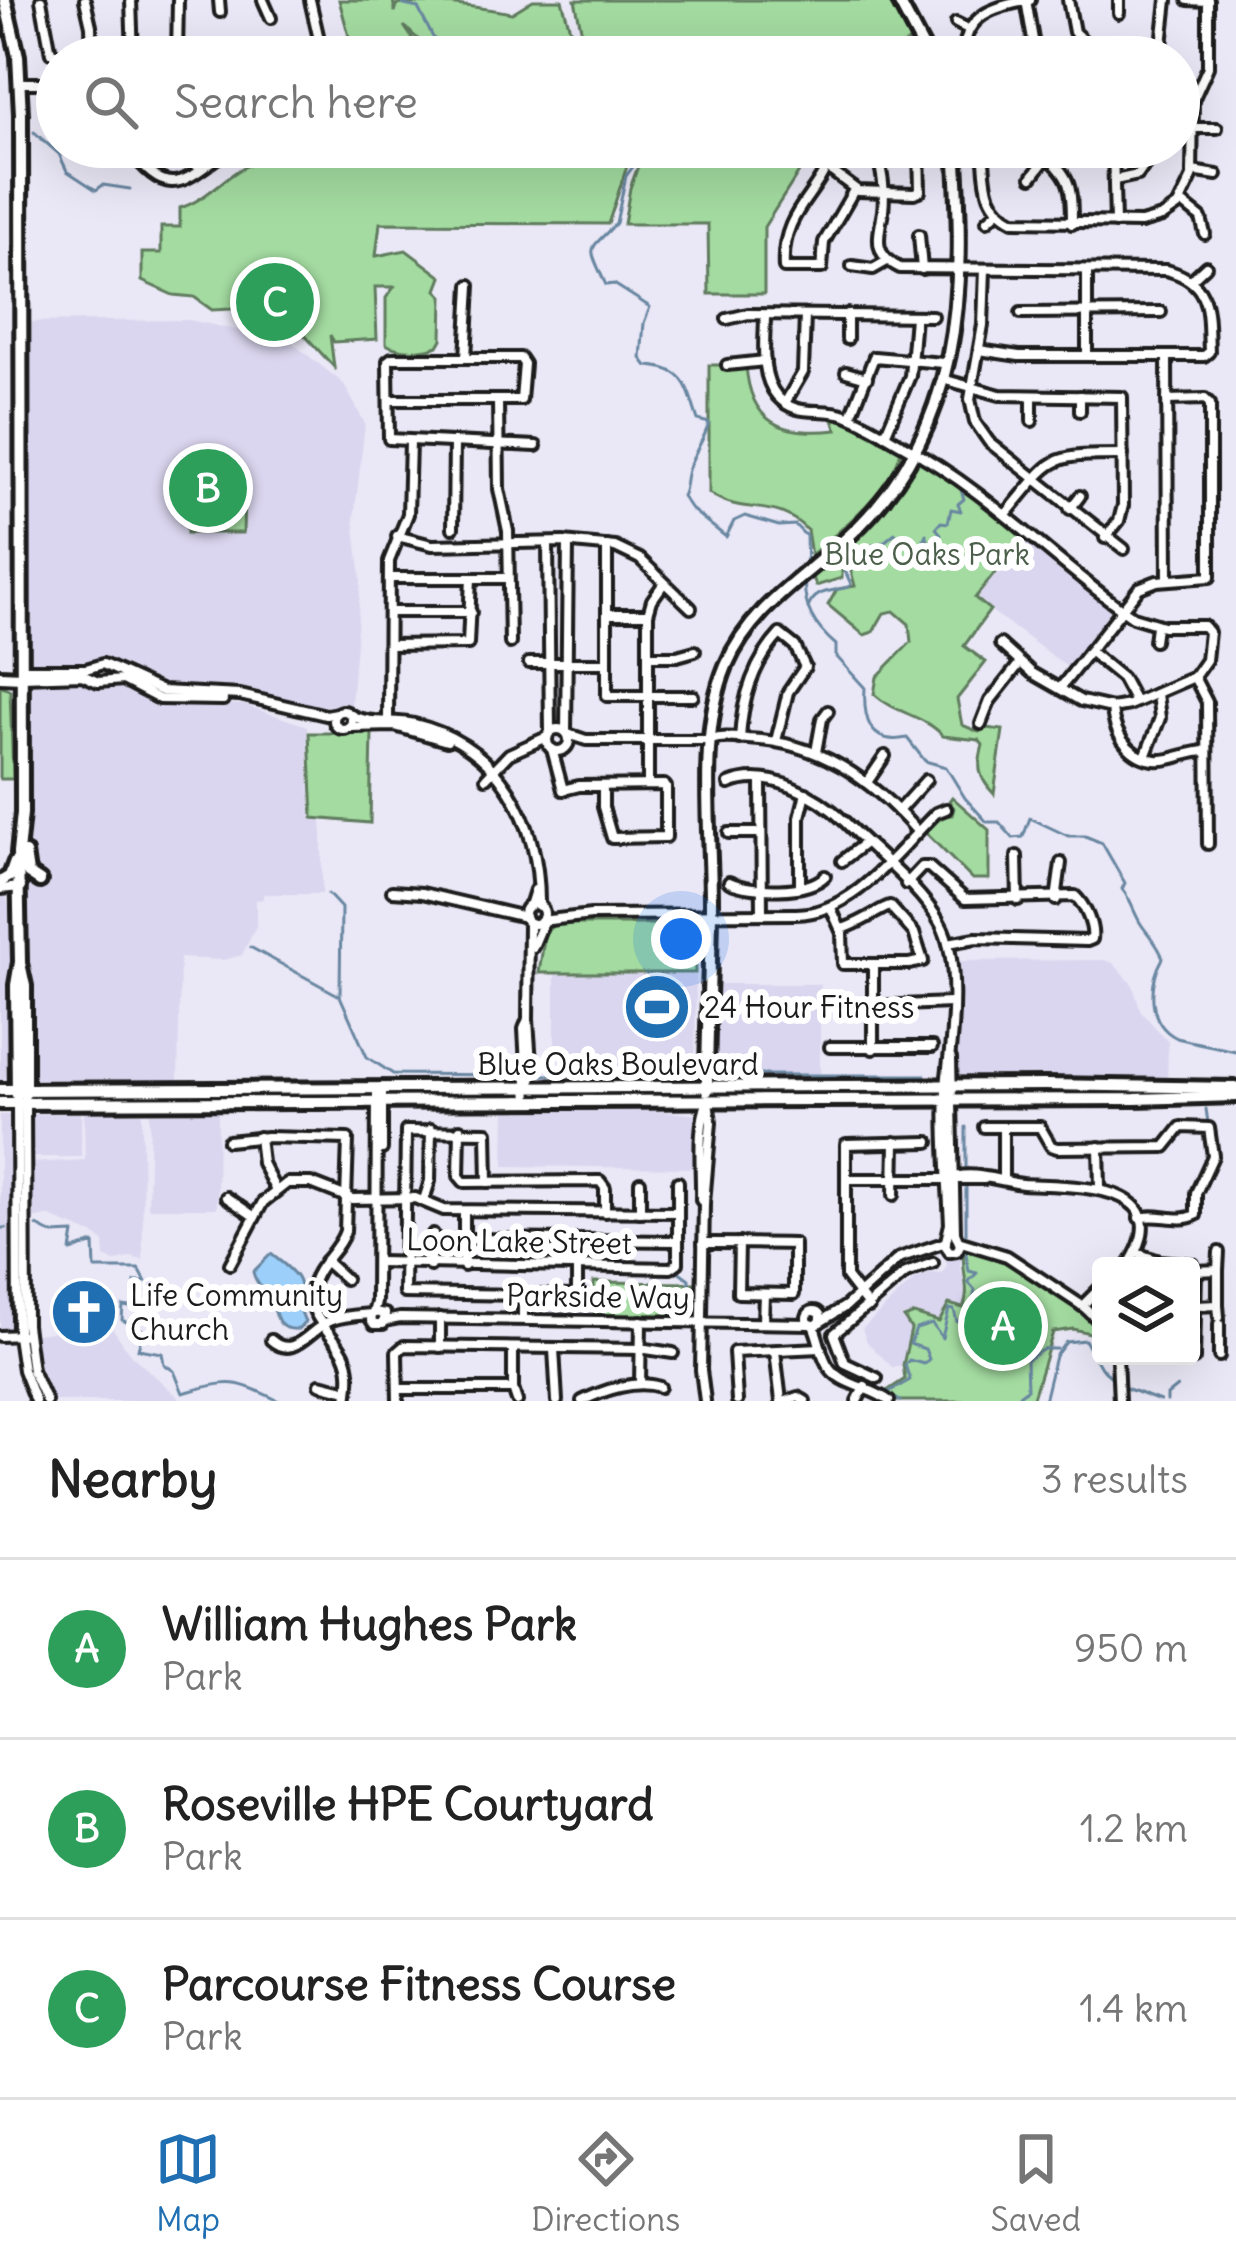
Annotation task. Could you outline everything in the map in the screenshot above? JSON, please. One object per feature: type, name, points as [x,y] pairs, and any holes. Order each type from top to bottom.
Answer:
[{"type":"main road","points":[[5,0],[21,83],[20,962],[25,1004],[21,1096]]},
{"type":"main road","points":[[902,0],[920,36]]},
{"type":"main road","points":[[708,1095],[711,690],[730,644],[759,603],[817,558],[874,502],[912,450],[946,380],[955,332],[952,168]]},
{"type":"main road","points":[[912,450],[943,363],[954,269]]},
{"type":"main road","points":[[0,673],[22,673]]},
{"type":"main road","points":[[21,853],[28,873],[40,881]]},
{"type":"main road","points":[[21,853],[0,886],[13,894],[21,912]]},
{"type":"main road","points":[[20,962],[16,985],[21,1096]]},
{"type":"main road","points":[[16,985],[22,989],[25,1004]]},
{"type":"main road","points":[[0,1088],[10,1081],[17,1062]]},
{"type":"main road","name":"Blue Oaks Boulevard","points":[[708,1095],[951,1085],[1236,1092]]},
{"type":"main road","name":"Blue Oaks Boulevard","points":[[0,1088],[21,1096],[144,1102],[528,1095],[951,1100],[1236,1092]]},
{"type":"main road","points":[[144,1102],[202,1091]]},
{"type":"main road","name":"Blue Oaks Boulevard","points":[[0,1103],[21,1096],[202,1091],[379,1096]]},
{"type":"street","points":[[40,0],[47,36]]},
{"type":"street","points":[[85,0],[92,36]]},
{"type":"street","points":[[130,0],[132,36]]},
{"type":"street","points":[[177,36],[178,0]]},
{"type":"street","points":[[219,0],[220,12]]},
{"type":"street","points":[[263,0],[271,18]]},
{"type":"street","points":[[310,0],[318,36]]},
{"type":"street","points":[[967,36],[968,29],[991,9],[1028,0],[1033,36]]},
{"type":"street","points":[[1068,0],[1077,36]]},
{"type":"street","points":[[1119,0],[1119,14]]},
{"type":"street","points":[[1163,36],[1167,0]]},
{"type":"street","points":[[1189,0],[1208,0],[1208,67],[1200,87]]},
{"type":"street","points":[[956,23],[968,29]]},
{"type":"street","points":[[21,83],[36,83]]},
{"type":"street","points":[[1200,128],[1217,128]]},
{"type":"street","points":[[144,168],[160,181],[181,181],[203,168]]},
{"type":"street","points":[[825,168],[786,229],[784,268],[821,268],[824,242],[854,190]]},
{"type":"street","points":[[827,168],[854,190],[883,192],[920,191],[920,168]]},
{"type":"street","points":[[880,168],[880,252],[900,268],[1166,270],[1191,280],[1207,308],[1207,355],[1019,356],[980,350]]},
{"type":"street","points":[[984,168],[986,191],[998,211],[1025,224],[1114,224],[1155,220],[1181,202],[1192,168]]},
{"type":"street","points":[[1032,178],[1039,168]]},
{"type":"street","points":[[1058,168],[1070,181],[1072,224]]},
{"type":"street","points":[[1114,168],[1114,224]]},
{"type":"street","points":[[1115,180],[1138,175],[1143,168]]},
{"type":"street","points":[[1192,171],[1217,175]]},
{"type":"street","points":[[1181,202],[1201,218],[1205,234]]},
{"type":"street","points":[[987,221],[998,211]]},
{"type":"street","points":[[919,235],[922,269]]},
{"type":"street","points":[[852,266],[873,269],[887,261]]},
{"type":"street","points":[[1191,280],[1206,266]]},
{"type":"street","points":[[985,269],[980,350],[971,388],[971,411],[980,433],[1124,550]]},
{"type":"street","points":[[1087,270],[1087,356]]},
{"type":"street","points":[[466,358],[470,285]]},
{"type":"street","points":[[1021,313],[1161,313]]},
{"type":"street","points":[[727,319],[740,314],[932,316]]},
{"type":"street","points":[[847,314],[847,339]]},
{"type":"street","points":[[765,315],[765,362],[771,386],[785,403],[800,411],[850,416],[971,485],[1122,609],[1156,626],[1207,628],[1207,654],[1194,677],[1112,708],[1088,704],[1020,663],[1000,644]]},
{"type":"street","points":[[785,403],[803,372],[805,315]]},
{"type":"street","points":[[885,435],[906,389],[915,317]]},
{"type":"street","points":[[1167,356],[1168,580]]},
{"type":"street","points":[[850,416],[874,357],[943,363]]},
{"type":"street","points":[[389,400],[523,398],[523,360],[392,358],[388,361],[389,439],[536,446]]},
{"type":"street","points":[[727,365],[765,362]]},
{"type":"street","points":[[846,371],[867,378]]},
{"type":"street","points":[[946,380],[1000,395],[1119,395],[1124,399],[1123,511],[1105,538]]},
{"type":"street","points":[[1032,396],[1032,421]]},
{"type":"street","points":[[1080,396],[1080,411]]},
{"type":"street","points":[[1061,687],[1143,586],[1210,577],[1210,404],[1205,399],[1167,400]]},
{"type":"street","points":[[498,400],[499,494],[508,544],[510,644]]},
{"type":"street","points":[[388,720],[391,550],[410,503],[410,442]]},
{"type":"street","points":[[453,528],[454,442]]},
{"type":"street","points":[[1006,514],[1052,462],[1065,456],[1124,455]]},
{"type":"street","points":[[1070,509],[1080,496]]},
{"type":"street","points":[[397,536],[421,544],[607,546],[636,556],[691,608]]},
{"type":"street","points":[[548,543],[550,741],[563,790],[603,786],[664,785],[668,833],[662,838],[612,838],[603,786]]},
{"type":"street","points":[[558,764],[566,740],[568,543]]},
{"type":"street","points":[[607,546],[608,696],[692,696]]},
{"type":"street","points":[[389,578],[508,578]]},
{"type":"street","points":[[389,645],[467,645],[471,639],[471,578]]},
{"type":"street","points":[[648,785],[648,614],[664,583]]},
{"type":"street","points":[[389,612],[471,612]]},
{"type":"street","points":[[608,614],[648,614]]},
{"type":"street","points":[[1154,641],[1156,626]]},
{"type":"street","points":[[740,739],[742,708],[752,675],[781,634],[795,646],[805,667],[785,701],[776,741]]},
{"type":"street","points":[[649,656],[695,651]]},
{"type":"street","points":[[1089,651],[1122,678],[1135,702]]},
{"type":"street","points":[[530,663],[608,663]]},
{"type":"street","points":[[981,724],[990,701],[1020,663]]},
{"type":"street","points":[[93,678],[94,666]]},
{"type":"street","points":[[22,673],[106,666],[182,699],[212,694]]},
{"type":"street","points":[[105,681],[110,674],[106,666]]},
{"type":"street","points":[[22,673],[119,679],[151,697],[246,700],[336,718]]},
{"type":"street","points":[[1194,677],[1207,702],[1208,844]]},
{"type":"street","points":[[170,693],[257,698],[336,718],[341,729],[388,725],[419,731],[455,745],[490,774]]},
{"type":"street","points":[[1144,757],[1160,718],[1156,694]]},
{"type":"street","points":[[1112,708],[1118,736],[1144,757],[1163,760],[1208,751]]},
{"type":"street","points":[[336,718],[343,711],[362,720],[388,720],[442,734],[468,748],[517,810],[530,846],[536,915],[529,1024],[524,1029],[528,1095]]},
{"type":"street","points":[[816,752],[828,711]]},
{"type":"street","points":[[349,727],[351,715]]},
{"type":"street","points":[[550,741],[558,728],[566,740]]},
{"type":"street","points":[[490,774],[517,748],[550,741],[776,741],[816,752],[868,781],[917,831]]},
{"type":"street","points":[[868,781],[886,756]]},
{"type":"street","points":[[898,811],[926,780]]},
{"type":"street","points":[[761,781],[762,914]]},
{"type":"street","points":[[729,784],[761,781],[806,793],[827,806],[936,916],[948,943],[948,1138],[963,1179],[952,1243]]},
{"type":"street","points":[[800,887],[800,809],[806,793]]},
{"type":"street","points":[[392,891],[422,892],[536,915],[806,914],[832,908],[850,896],[936,813],[946,809]]},
{"type":"street","points":[[729,832],[761,833]]},
{"type":"street","points":[[842,861],[866,843]]},
{"type":"street","points":[[1017,856],[1018,900]]},
{"type":"street","points":[[1056,900],[1061,863]]},
{"type":"street","points":[[906,884],[922,867],[929,867],[964,899],[1079,899],[1094,933],[1092,939],[976,938],[948,943]]},
{"type":"street","points":[[729,882],[800,887],[817,884],[825,876]]},
{"type":"street","points":[[0,886],[21,882]]},
{"type":"street","points":[[832,908],[841,929],[843,964],[922,961],[914,933],[890,906],[863,923],[841,929]]},
{"type":"street","points":[[529,978],[536,915]]},
{"type":"street","points":[[873,964],[873,1049]]},
{"type":"street","points":[[830,1000],[848,1007],[951,1004]]},
{"type":"street","points":[[830,1047],[932,1047]]},
{"type":"street","points":[[705,1401],[701,1200],[708,1095]]},
{"type":"street","points":[[21,1096],[23,1370],[34,1401]]},
{"type":"street","points":[[378,1316],[379,1096]]},
{"type":"street","points":[[951,1100],[963,1179],[952,1243]]},
{"type":"street","points":[[984,1127],[1040,1127],[1057,1148],[1165,1147],[1177,1129],[1185,1126],[1213,1131],[1213,1156],[1199,1182],[1194,1218],[1139,1218]]},
{"type":"street","points":[[1003,1127],[1003,1180]]},
{"type":"street","points":[[424,1200],[430,1181],[431,1129]]},
{"type":"street","points":[[460,1130],[460,1179],[600,1181],[605,1188],[605,1212]]},
{"type":"street","points":[[488,1182],[487,1132],[406,1131],[402,1289],[408,1294],[576,1295],[578,1268]]},
{"type":"street","points":[[259,1138],[264,1170],[275,1189]]},
{"type":"street","points":[[228,1141],[348,1139],[343,1238],[325,1261],[311,1292],[314,1313],[346,1360],[348,1396],[320,1384]]},
{"type":"street","points":[[894,1195],[895,1142]]},
{"type":"street","points":[[869,1307],[846,1277],[847,1143],[929,1142]]},
{"type":"street","points":[[1099,1147],[1100,1187]]},
{"type":"street","points":[[846,1179],[986,1179],[1100,1187],[1124,1197],[1139,1218],[1141,1232],[1134,1257]]},
{"type":"street","points":[[230,1264],[275,1189],[305,1182],[347,1196],[424,1200],[443,1210],[678,1212]]},
{"type":"street","points":[[640,1182],[640,1212]]},
{"type":"street","points":[[464,1239],[678,1240],[678,1182]]},
{"type":"street","points":[[226,1197],[255,1217]]},
{"type":"street","points":[[464,1211],[464,1266]]},
{"type":"street","points":[[430,1266],[433,1234]]},
{"type":"street","name":"Loon Lake Street","points":[[379,1262],[671,1268],[678,1263],[678,1240]]},
{"type":"street","points":[[703,1243],[739,1243],[794,1244],[794,1294],[738,1293],[739,1243]]},
{"type":"street","name":"Parkside Way","points":[[321,1325],[378,1316],[795,1323],[817,1320],[857,1295],[899,1258],[952,1243],[1000,1252],[1092,1315]]},
{"type":"street","points":[[1219,1252],[1219,1356]]},
{"type":"street","points":[[1136,1253],[1141,1257]]},
{"type":"street","points":[[325,1261],[345,1279]]},
{"type":"street","points":[[877,1378],[842,1360],[834,1334],[906,1273],[934,1263]]},
{"type":"street","points":[[1200,1271],[1218,1270]]},
{"type":"street","points":[[764,1294],[764,1322]]},
{"type":"street","points":[[525,1295],[525,1319]]},
{"type":"street","points":[[1084,1307],[1092,1297]]},
{"type":"street","points":[[1200,1309],[1218,1305]]},
{"type":"street","points":[[440,1318],[440,1347]]},
{"type":"street","points":[[817,1320],[821,1348],[834,1373],[889,1401]]},
{"type":"street","points":[[640,1384],[641,1321]]},
{"type":"street","points":[[271,1340],[280,1348],[289,1348],[321,1325]]},
{"type":"street","points":[[0,1336],[23,1335]]},
{"type":"street","points":[[23,1335],[46,1401]]},
{"type":"street","points":[[1200,1342],[1219,1340]]},
{"type":"street","points":[[398,1401],[399,1348],[674,1353]]},
{"type":"street","points":[[513,1348],[512,1389],[517,1401]]},
{"type":"street","points":[[554,1348],[557,1401]]},
{"type":"street","points":[[737,1401],[734,1352],[821,1348]]},
{"type":"street","points":[[775,1351],[783,1401],[799,1397],[805,1401]]},
{"type":"street","points":[[1118,1365],[1119,1396]]},
{"type":"street","points":[[582,1401],[640,1384],[661,1387]]},
{"type":"street","points":[[857,1401],[865,1386]]},
{"type":"street","points":[[398,1389],[444,1396],[512,1389]]},
{"type":"shaded area","points":[[189,320],[290,341],[344,384],[365,424],[354,519],[361,579],[351,705],[171,690],[126,665],[24,668],[25,322]]},
{"type":"shaded area","points":[[1025,535],[1113,608],[1070,669],[975,599]]},
{"type":"shaded area","points":[[24,678],[118,681],[167,701],[245,705],[307,726],[311,819],[322,821],[322,894],[263,894],[263,899],[256,900],[256,926],[242,955],[223,960],[180,958],[178,1082],[27,1079]]},
{"type":"shaded area","points":[[5,893],[11,914],[11,1069],[0,1081],[0,895]]},
{"type":"shaded area","points":[[955,961],[1113,963],[1133,985],[1140,1010],[1168,1042],[1167,1082],[960,1079],[954,1030]]},
{"type":"shaded area","points":[[555,973],[696,975],[695,1072],[564,1072],[564,1056],[555,1056]]},
{"type":"shaded area","points":[[714,984],[820,984],[820,1083],[715,1081]]},
{"type":"shaded area","points":[[84,1110],[142,1113],[143,1260],[131,1257],[114,1262],[105,1257],[104,1243],[97,1236],[48,1216],[31,1219],[32,1163],[85,1160]]},
{"type":"shaded area","points":[[648,1110],[699,1115],[695,1168],[504,1166],[505,1111]]},
{"type":"shaded area","points":[[218,1112],[217,1208],[148,1208],[150,1113]]},
{"type":"shaded area","points":[[81,1113],[81,1157],[31,1157],[33,1114]]},
{"type":"shaded area","points":[[0,1115],[11,1115],[12,1329],[8,1333],[0,1332]]},
{"type":"shaded area","points":[[945,1256],[962,1256],[960,1266],[969,1296],[963,1308],[949,1304],[939,1322],[914,1313],[904,1318],[910,1329],[902,1365],[893,1368],[867,1342],[862,1329],[914,1280],[942,1274],[947,1266]]},
{"type":"shaded area","points":[[109,1323],[131,1355],[183,1401],[50,1401],[37,1369],[31,1335]]},
{"type":"green space","points":[[339,0],[393,0],[395,12],[397,5],[424,3],[512,13],[533,0],[562,0],[570,29],[566,36],[415,36],[404,26],[411,36],[349,36]]},
{"type":"green space","points":[[575,0],[891,0],[911,36],[583,36]]},
{"type":"green space","points":[[243,168],[626,168],[608,224],[380,223],[376,256],[406,250],[442,277],[437,290],[443,296],[442,339],[438,346],[419,350],[386,344],[386,298],[394,287],[375,287],[377,339],[334,342],[330,335],[334,367],[299,329],[274,313],[251,308],[212,310],[194,297],[173,295],[142,281],[142,253],[161,253],[161,227],[180,227],[180,208]]},
{"type":"green space","points":[[637,168],[802,168],[764,227],[764,294],[709,294],[708,224],[624,224]]},
{"type":"green space","name":"Blue Oaks Park","points":[[709,365],[721,365],[728,371],[746,365],[754,401],[763,414],[786,428],[837,430],[831,415],[901,449],[878,492],[811,555],[807,530],[795,520],[771,510],[735,505],[709,493]]},
{"type":"green space","points":[[183,454],[229,454],[229,495],[244,495],[243,533],[187,533],[187,523],[182,523],[182,512],[187,512]]},
{"type":"green space","name":"Blue Oaks Park","points":[[917,458],[966,486],[1025,535],[975,598],[990,610],[964,646],[986,662],[957,699],[962,725],[979,732],[1003,730],[994,794],[980,771],[983,745],[979,740],[943,736],[874,694],[877,677],[911,642],[909,624],[894,611],[884,613],[873,632],[864,635],[828,605],[837,589],[855,586],[851,571],[860,548],[842,560],[842,578],[816,586],[811,571]]},
{"type":"green space","points":[[0,685],[10,690],[13,779],[0,779]]},
{"type":"green space","points":[[309,733],[372,733],[370,823],[313,818]]},
{"type":"green space","points":[[952,797],[989,830],[989,879],[972,879],[923,830],[937,817],[952,815]]},
{"type":"green space","points":[[555,924],[695,924],[695,973],[539,973],[545,933]]},
{"type":"green space","points":[[964,1249],[1018,1267],[1090,1318],[1092,1336],[1073,1329],[1053,1332],[1032,1401],[893,1401],[884,1393],[905,1379],[903,1365],[911,1329],[904,1318],[914,1314],[939,1322],[949,1304],[963,1308]]},
{"type":"green space","points":[[594,1282],[694,1283],[694,1314],[594,1316]]},
{"type":"water","points":[[271,1254],[298,1281],[298,1304],[305,1322],[299,1329],[281,1324],[254,1276]]},
{"type":"waterway","points":[[401,0],[418,8],[432,36]]},
{"type":"waterway","points":[[66,168],[96,190],[103,185],[130,189]]},
{"type":"waterway","points":[[632,168],[616,223],[595,245],[593,254],[606,285],[614,284],[650,307],[641,358],[647,366],[678,376],[688,389],[698,420],[709,423],[682,496],[726,537],[734,521],[745,516],[779,526],[795,525],[806,536],[807,569]]},
{"type":"waterway","points":[[851,584],[845,571],[855,564],[856,550],[884,542],[895,533],[916,556],[926,534],[929,544],[941,534],[936,528],[941,522],[948,523],[951,509],[961,511],[960,487]]},
{"type":"waterway","points":[[805,578],[812,616],[836,645],[836,656],[865,688],[867,719],[876,734],[907,738],[925,761],[946,767],[987,822],[999,822],[1013,838],[1023,837],[1030,818],[1068,836],[1102,843],[1125,883],[1122,889],[1163,958],[1153,990],[1160,1023],[1177,1038],[1236,1051]]},
{"type":"waterway","points":[[808,608],[821,594],[850,586]]},
{"type":"waterway","points":[[328,894],[341,908],[340,996],[367,1057],[393,1074],[515,1075]]},
{"type":"waterway","points":[[250,947],[338,995]]},
{"type":"waterway","points":[[542,1075],[615,1075]]},
{"type":"waterway","points":[[629,1075],[694,1075]]},
{"type":"waterway","points":[[720,1075],[925,1075]]},
{"type":"waterway","points":[[1206,1109],[1208,1123]]},
{"type":"waterway","points":[[966,1127],[966,1173]]},
{"type":"waterway","points":[[966,1183],[966,1234]]},
{"type":"waterway","points":[[37,1226],[53,1234],[74,1233],[71,1251],[94,1243],[95,1269],[139,1269],[146,1282],[135,1282],[136,1308],[123,1306],[122,1320],[143,1330],[138,1349],[162,1353],[183,1393],[231,1384],[279,1401]]},
{"type":"waterway","points":[[0,1228],[6,1228]]},
{"type":"waterway","points":[[900,1401],[887,1393],[910,1380],[905,1365],[909,1360],[924,1364],[929,1359],[925,1349],[910,1344],[916,1329],[932,1324],[942,1338],[949,1309],[954,1310],[957,1322],[970,1316],[975,1290],[968,1282],[977,1273],[969,1271],[966,1254]]},
{"type":"waterway","points":[[678,1271],[689,1283]]},
{"type":"waterway","points":[[1044,1401],[1055,1356],[1066,1342],[1085,1340],[1101,1368],[1116,1381]]},
{"type":"waterway","points":[[1011,1401],[1027,1389],[1026,1360],[1044,1349],[1057,1349]]},
{"type":"waterway","points":[[1123,1387],[1160,1401]]},
{"type":"waterway","points":[[1167,1401],[1177,1387]]},
{"type":"place","name":"Parcourse Fitness Course","points":[[275,302]]},
{"type":"place","name":"Roseville HPE Courtyard","points":[[208,488]]},
{"type":"place","name":"24 Hour Fitness","points":[[657,1007]]},
{"type":"place","name":"Life Community Church","points":[[84,1312]]},
{"type":"place","name":"William Hughes Park","points":[[1003,1326]]}]
